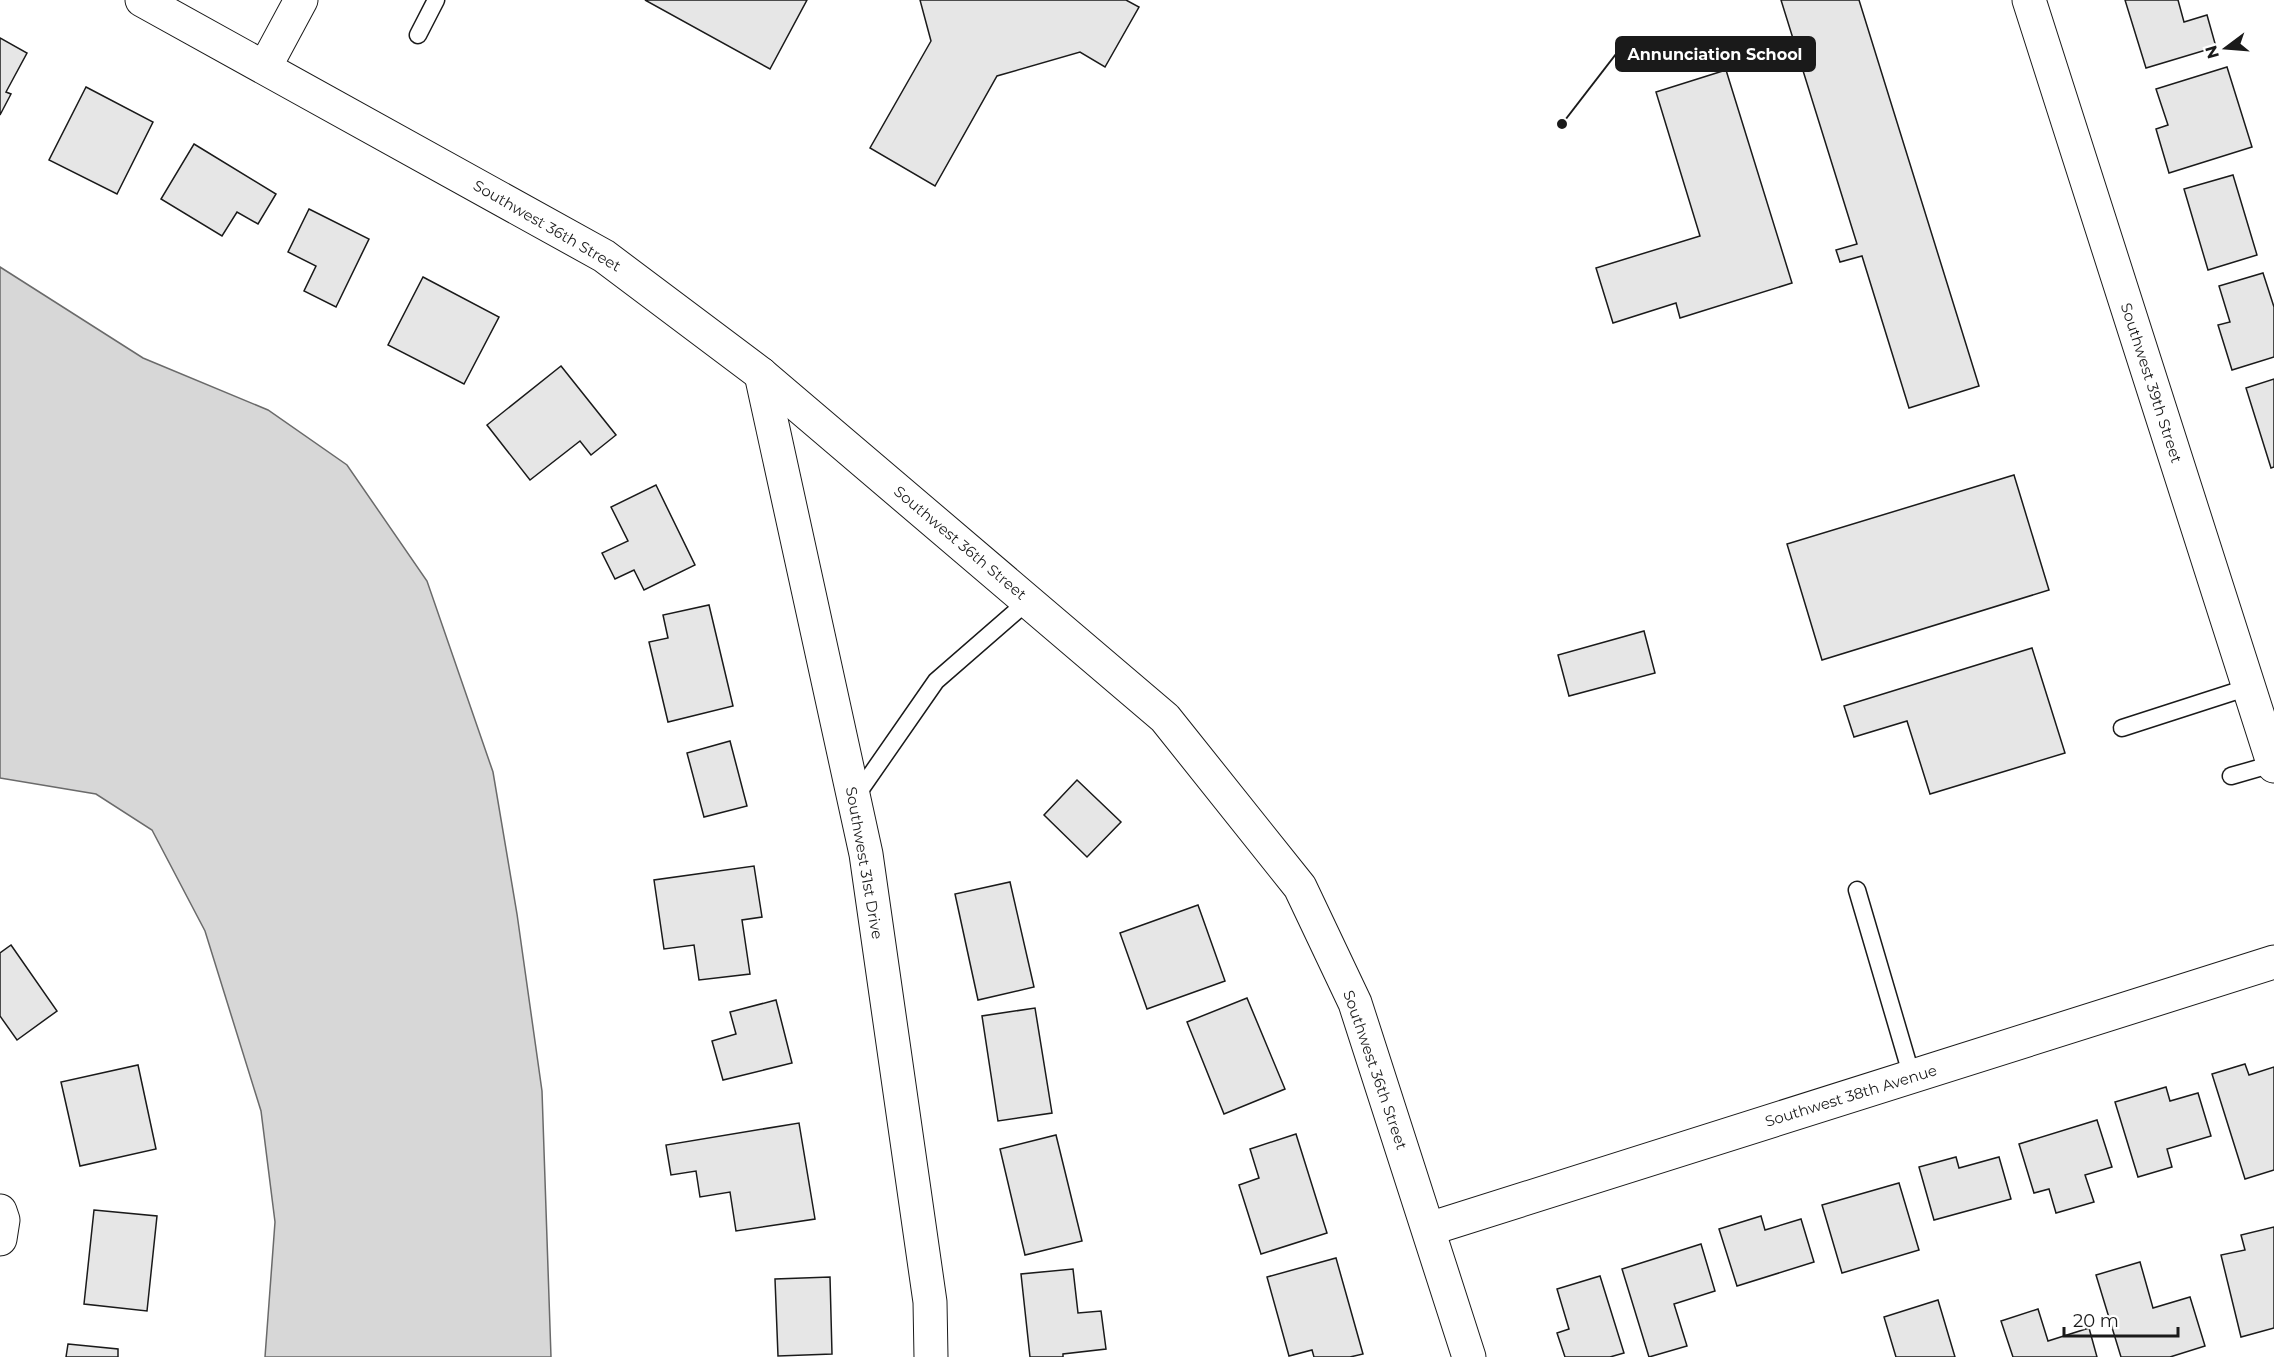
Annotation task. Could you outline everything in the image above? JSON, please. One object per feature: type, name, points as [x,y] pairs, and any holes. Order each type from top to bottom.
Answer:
[{"type":"street","name":"Southwest 36th Street","points":[[142,0],[265,66],[604,256],[761,374],[1165,718],[1300,887],[1355,1004],[1469,1357]]},
{"type":"street","points":[[265,66],[301,0]]},
{"type":"street","name":"Southwest 39th Street","points":[[2029,0],[2274,765]]},
{"type":"street","name":"Southwest 31st Drive","points":[[761,374],[868,866],[930,1302],[931,1357]]},
{"type":"street","name":"Southwest 38th Avenue","points":[[1429,1229],[2274,962]]},
{"type":"street","points":[[0,1211],[3,1220],[0,1239]]},
{"type":"lane","points":[[418,35],[436,0]]},
{"type":"lane","points":[[854,800],[936,681],[1028,601]]},
{"type":"lane","points":[[2122,728],[2249,687]]},
{"type":"lane","points":[[2231,776],[2274,765]]},
{"type":"lane","points":[[1857,890],[1912,1077]]},
{"type":"shaded area","points":[[0,267],[143,358],[268,410],[347,465],[427,581],[493,772],[517,914],[542,1091],[551,1357],[265,1357],[275,1222],[261,1111],[205,931],[152,830],[96,794],[0,778]]},
{"type":"building","points":[[645,0],[807,0],[770,69]]},
{"type":"building","points":[[920,0],[1126,0],[1139,7],[1105,67],[1080,52],[997,76],[935,186],[870,148],[931,41]]},
{"type":"building","points":[[1781,0],[1859,0],[1979,386],[1909,408],[1862,256],[1840,262],[1836,250],[1857,244]]},
{"type":"building","points":[[2125,0],[2178,0],[2184,22],[2207,15],[2216,47],[2146,68]]},
{"type":"building","points":[[0,38],[27,53],[6,92],[11,94],[0,115]]},
{"type":"building","points":[[2227,67],[2252,147],[2169,173],[2156,129],[2168,125],[2156,89]]},
{"type":"building","points":[[1726,70],[1792,283],[1680,318],[1676,303],[1613,323],[1596,268],[1700,236],[1656,92]]},
{"type":"building","points":[[86,87],[153,122],[117,194],[49,160]]},
{"type":"building","points":[[194,144],[276,194],[258,224],[237,212],[222,236],[161,199]]},
{"type":"building","points":[[2233,175],[2257,255],[2208,270],[2184,189]]},
{"type":"building","points":[[309,209],[369,239],[336,307],[304,291],[316,266],[288,252]]},
{"type":"building","points":[[2263,273],[2274,307],[2274,357],[2232,370],[2218,325],[2230,322],[2219,286]]},
{"type":"building","points":[[423,277],[499,317],[464,384],[388,345]]},
{"type":"building","points":[[561,366],[616,435],[591,455],[580,441],[530,480],[487,425]]},
{"type":"building","points":[[2274,379],[2274,467],[2271,468],[2246,388]]},
{"type":"building","points":[[2014,475],[2049,590],[1822,660],[1787,544]]},
{"type":"building","points":[[656,485],[695,565],[644,590],[634,570],[615,579],[602,553],[628,541],[611,507]]},
{"type":"building","points":[[709,605],[733,706],[668,722],[649,642],[668,638],[663,615]]},
{"type":"building","points":[[1644,631],[1655,673],[1569,696],[1558,655]]},
{"type":"building","points":[[2032,648],[2065,753],[1930,794],[1907,721],[1854,737],[1844,706]]},
{"type":"building","points":[[730,741],[747,806],[704,817],[687,753]]},
{"type":"building","points":[[1077,780],[1121,822],[1087,857],[1044,815]]},
{"type":"building","points":[[754,866],[762,917],[742,920],[750,974],[699,980],[694,945],[664,949],[654,880]]},
{"type":"building","points":[[1010,882],[1034,987],[978,1000],[955,894]]},
{"type":"building","points":[[1198,905],[1225,981],[1147,1009],[1120,933]]},
{"type":"building","points":[[11,945],[57,1011],[17,1040],[0,1016],[0,953]]},
{"type":"building","points":[[1247,998],[1285,1089],[1224,1114],[1187,1022]]},
{"type":"building","points":[[776,1000],[792,1063],[723,1080],[712,1041],[736,1034],[730,1012]]},
{"type":"building","points":[[1035,1008],[1052,1113],[998,1121],[982,1016]]},
{"type":"building","points":[[2245,1064],[2249,1075],[2274,1067],[2274,1170],[2245,1179],[2212,1074]]},
{"type":"building","points":[[138,1065],[156,1149],[80,1166],[61,1082]]},
{"type":"building","points":[[2166,1087],[2170,1101],[2198,1093],[2211,1136],[2167,1149],[2172,1167],[2138,1177],[2115,1102]]},
{"type":"building","points":[[2097,1120],[2112,1167],[2085,1175],[2094,1202],[2056,1213],[2049,1189],[2034,1193],[2019,1144]]},
{"type":"building","points":[[799,1123],[815,1219],[736,1231],[730,1192],[700,1197],[696,1171],[671,1175],[666,1145]]},
{"type":"building","points":[[1296,1134],[1327,1233],[1261,1254],[1239,1185],[1259,1178],[1250,1149]]},
{"type":"building","points":[[1056,1135],[1082,1241],[1025,1255],[1000,1149]]},
{"type":"building","points":[[1956,1157],[1959,1168],[1999,1157],[2011,1199],[1934,1220],[1919,1167]]},
{"type":"building","points":[[1899,1183],[1919,1250],[1842,1273],[1822,1205]]},
{"type":"building","points":[[94,1210],[157,1216],[147,1311],[84,1304]]},
{"type":"building","points":[[1761,1216],[1765,1230],[1801,1219],[1814,1262],[1737,1286],[1719,1229]]},
{"type":"building","points":[[2274,1227],[2274,1328],[2241,1337],[2221,1255],[2245,1250],[2241,1235]]},
{"type":"building","points":[[1701,1244],[1715,1291],[1674,1304],[1687,1346],[1649,1357],[1622,1269]]},
{"type":"building","points":[[1336,1258],[1363,1354],[1350,1357],[1314,1357],[1312,1350],[1289,1356],[1267,1277]]},
{"type":"building","points":[[2140,1262],[2153,1308],[2190,1297],[2205,1346],[2170,1357],[2121,1357],[2096,1275]]},
{"type":"building","points":[[1073,1269],[1078,1313],[1101,1311],[1106,1349],[1063,1354],[1063,1357],[1030,1357],[1021,1274]]},
{"type":"building","points":[[1600,1276],[1624,1353],[1610,1357],[1565,1357],[1557,1333],[1569,1329],[1557,1289]]},
{"type":"building","points":[[830,1277],[832,1354],[778,1356],[775,1279]]},
{"type":"building","points":[[1938,1300],[1955,1357],[1896,1357],[1884,1317]]},
{"type":"building","points":[[2038,1309],[2048,1341],[2089,1328],[2097,1357],[2013,1357],[2001,1321]]},
{"type":"building","points":[[68,1344],[118,1349],[118,1357],[66,1357]]},
{"type":"place","name":"Annunciation School","points":[[1562,124]]}]
